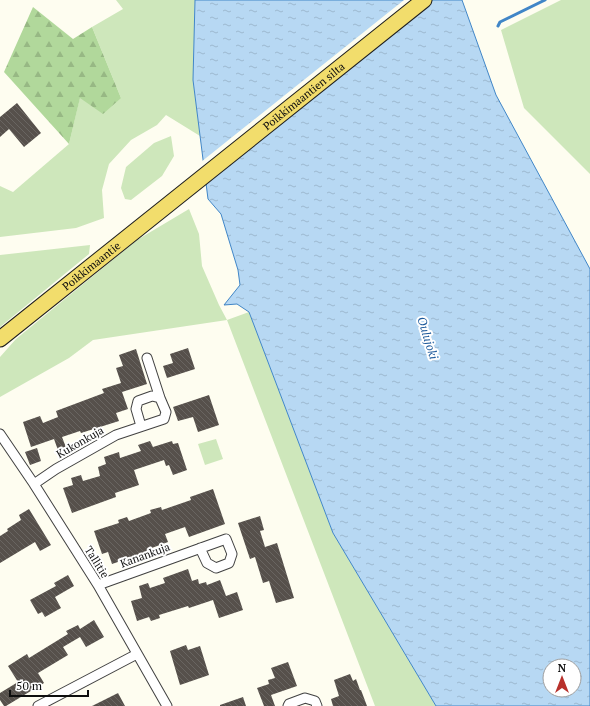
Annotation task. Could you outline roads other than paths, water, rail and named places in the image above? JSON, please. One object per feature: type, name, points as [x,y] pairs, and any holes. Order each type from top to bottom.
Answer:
[{"type":"main road","name":"Poikkimaantien silta","points":[[183,192],[424,0]]},
{"type":"main road","name":"Poikkimaantie","points":[[0,339],[183,192]]},
{"type":"street","points":[[147,358],[160,398]]},
{"type":"street","points":[[141,426],[136,409],[138,401],[152,396],[160,398]]},
{"type":"street","name":"Kukonkuja","points":[[34,484],[56,469],[116,435],[164,418],[166,412],[160,398]]},
{"type":"street","name":"Tallitie","points":[[0,434],[34,484],[98,585],[167,706]]},
{"type":"street","name":"Kanankuja","points":[[98,585],[200,548]]},
{"type":"street","points":[[38,706],[137,654]]},
{"type":"street","points":[[288,706],[288,704],[305,698],[315,701],[317,706]]},
{"type":"water","name":"Oulujoki","points":[[195,0],[462,0],[496,95],[590,269],[590,706],[436,706],[333,533],[249,312],[237,304],[224,305],[240,285],[238,270],[221,214],[208,199],[193,80]]},
{"type":"waterway","points":[[498,26],[500,22],[545,0]]}]
